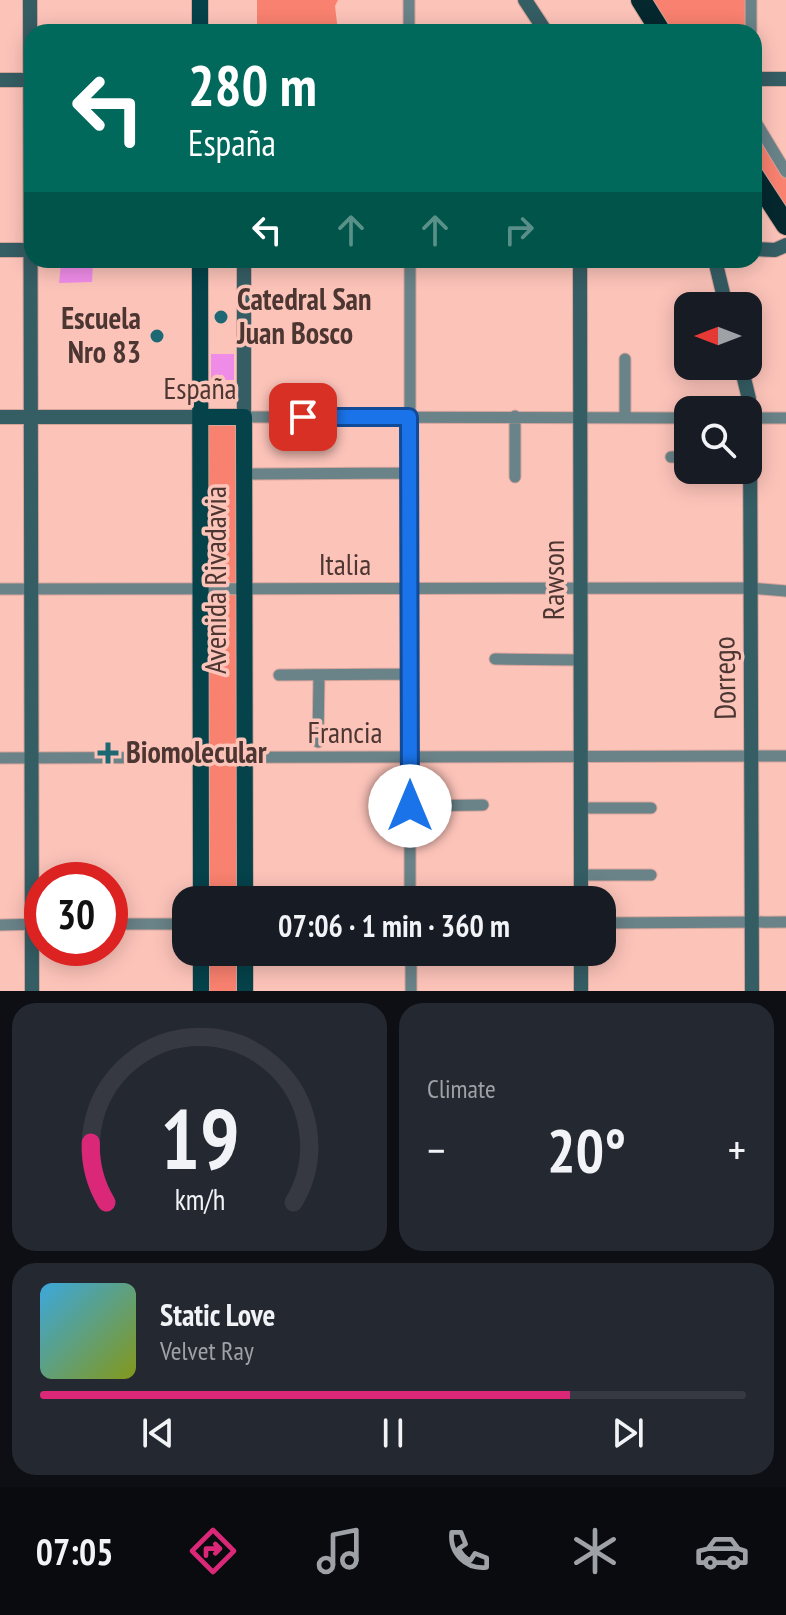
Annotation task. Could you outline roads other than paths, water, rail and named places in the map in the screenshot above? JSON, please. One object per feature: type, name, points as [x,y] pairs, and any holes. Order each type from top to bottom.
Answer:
[{"type":"highway","points":[[641,0],[656,24]]},
{"type":"highway","points":[[762,188],[786,225]]},
{"type":"main road","points":[[200,0],[200,24]]},
{"type":"main road","name":"Avenida Rivadavia","points":[[200,268],[201,886]]},
{"type":"main road","name":"España","points":[[201,417],[244,417]]},
{"type":"main road","name":"Avenida Rivadavia","points":[[244,417],[245,886]]},
{"type":"main road","points":[[201,966],[201,991]]},
{"type":"main road","points":[[245,966],[245,991]]},
{"type":"street","points":[[30,0],[30,24]]},
{"type":"street","points":[[409,0],[409,24]]},
{"type":"street","points":[[525,0],[541,24]]},
{"type":"street","points":[[751,0],[751,24]]},
{"type":"street","points":[[762,79],[786,79]]},
{"type":"street","points":[[0,80],[24,80]]},
{"type":"street","points":[[762,132],[786,172]]},
{"type":"street","points":[[762,249],[775,250],[786,245]]},
{"type":"street","points":[[0,250],[24,250]]},
{"type":"street","points":[[31,268],[32,758],[35,862]]},
{"type":"street","name":"Avenida Rivadavia","points":[[244,268],[244,417]]},
{"type":"street","points":[[410,268],[410,886]]},
{"type":"street","name":"Rawson","points":[[580,268],[581,886]]},
{"type":"street","points":[[717,268],[723,292]]},
{"type":"street","points":[[625,359],[625,417]]},
{"type":"street","points":[[515,416],[515,477]]},
{"type":"street","name":"España","points":[[0,417],[201,417]]},
{"type":"street","name":"España","points":[[244,417],[674,418]]},
{"type":"street","points":[[762,418],[786,418]]},
{"type":"street","points":[[244,474],[409,473]]},
{"type":"street","name":"Dorrego","points":[[749,484],[752,991]]},
{"type":"street","name":"Italia","points":[[0,589],[750,588],[786,591]]},
{"type":"street","points":[[495,659],[580,660]]},
{"type":"street","points":[[279,675],[410,674]]},
{"type":"street","points":[[318,742],[319,675]]},
{"type":"street","name":"Francia","points":[[0,758],[786,756]]},
{"type":"street","points":[[410,806],[483,805]]},
{"type":"street","points":[[581,808],[651,808]]},
{"type":"street","points":[[581,875],[651,875]]},
{"type":"street","points":[[616,923],[786,922]]},
{"type":"street","points":[[0,925],[24,924]]},
{"type":"street","points":[[128,924],[172,924]]},
{"type":"street","points":[[32,991],[34,966]]},
{"type":"street","points":[[411,966],[411,991]]},
{"type":"street","points":[[581,966],[581,991]]},
{"type":"place","name":"Catedral San Juan Bosco","points":[[221,317]]},
{"type":"place","name":"Escuela Nro 83","points":[[157,336]]},
{"type":"place","name":"Biomolecular","points":[[108,753]]}]
